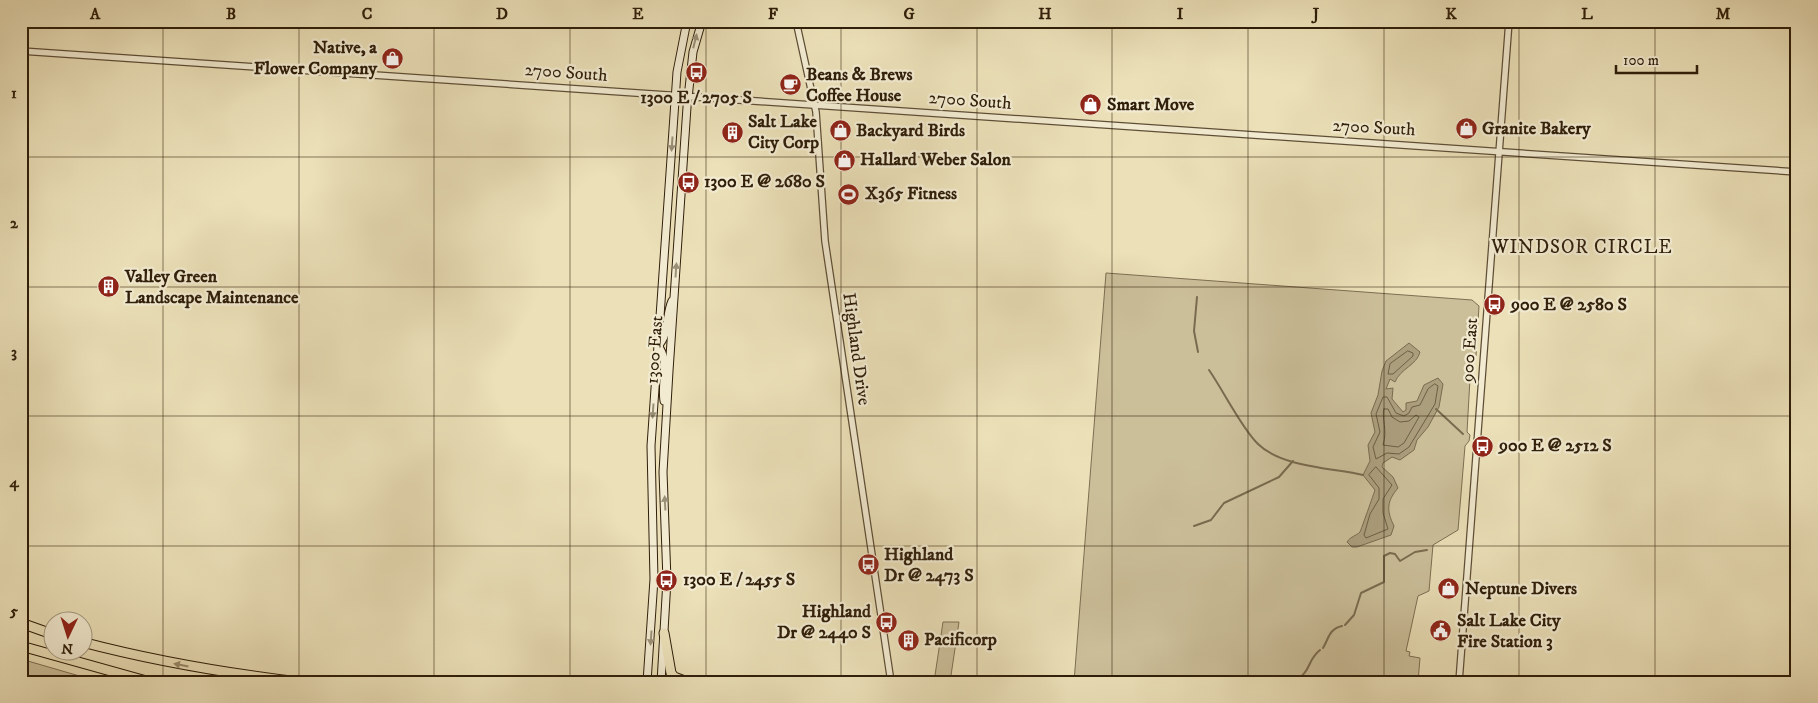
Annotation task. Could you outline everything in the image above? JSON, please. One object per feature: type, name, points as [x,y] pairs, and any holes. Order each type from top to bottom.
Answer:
[{"type":"highway","points":[[21,623],[42,630]]},
{"type":"highway","points":[[664,633],[670,673],[687,682]]},
{"type":"highway","points":[[92,645],[132,656],[222,673],[298,682]]},
{"type":"highway","points":[[21,646],[150,682]]},
{"type":"main road","name":"1300 East","points":[[647,682],[654,593],[651,464],[658,346],[675,95],[680,49],[687,21]]},
{"type":"main road","name":"1300 East","points":[[661,682],[667,565],[663,472],[666,411],[688,96],[693,52],[702,21]]},
{"type":"main road","points":[[666,411],[662,390],[664,357],[658,346],[665,339],[668,309],[674,296]]},
{"type":"street","name":"Highland Drive","points":[[796,21],[814,105],[824,242],[891,682]]},
{"type":"street","name":"900 East","points":[[1460,682],[1509,21]]},
{"type":"street","name":"2700 South","points":[[21,51],[1500,150],[1797,172]]},
{"type":"shaded area","points":[[1106,273],[1472,300],[1479,306],[1476,356],[1471,361],[1467,432],[1470,435],[1469,441],[1465,446],[1458,530],[1433,545],[1429,591],[1418,596],[1406,651],[1410,652],[1409,656],[1420,658],[1418,682],[1074,682]]},
{"type":"shaded area","points":[[943,622],[959,622],[950,682],[934,682]]},
{"type":"shaded area","points":[[21,659],[100,682],[21,682]]},
{"type":"water","points":[[1409,343],[1420,352],[1416,360],[1395,382],[1390,379],[1386,389],[1393,388],[1392,399],[1403,412],[1406,410],[1406,403],[1417,401],[1424,385],[1438,378],[1443,384],[1439,407],[1428,427],[1417,440],[1414,450],[1400,460],[1392,457],[1383,463],[1382,467],[1393,477],[1398,488],[1389,506],[1394,526],[1391,535],[1352,547],[1347,542],[1360,532],[1375,490],[1363,475],[1370,461],[1368,445],[1375,432],[1371,413],[1378,395],[1382,371],[1386,361]]},
{"type":"waterway","points":[[1197,297],[1194,331],[1198,352]]},
{"type":"waterway","points":[[1209,370],[1246,429],[1258,444],[1268,452],[1280,458],[1308,466],[1363,475]]},
{"type":"waterway","points":[[1436,409],[1463,434]]},
{"type":"waterway","points":[[1194,526],[1211,520],[1224,503],[1279,477],[1293,461]]},
{"type":"waterway","points":[[1345,625],[1354,615],[1361,593],[1384,582],[1384,556],[1390,553],[1395,554],[1400,561],[1415,552],[1427,550]]},
{"type":"waterway","points":[[1323,648],[1334,629],[1342,626]]},
{"type":"waterway","points":[[1293,682],[1304,674],[1320,650]]},
{"type":"place","name":"Native, a Flower Company","points":[[393,58]]},
{"type":"place","name":"1300 E / 2705 S","points":[[696,73]]},
{"type":"place","name":"Beans & Brews Coffee House","points":[[790,85]]},
{"type":"place","name":"Smart Move","points":[[1091,105]]},
{"type":"place","name":"Granite Bakery","points":[[1466,129]]},
{"type":"place","name":"Backyard Birds","points":[[840,131]]},
{"type":"place","name":"Salt Lake City Corp","points":[[732,132]]},
{"type":"place","name":"Hallard Weber Salon","points":[[844,160]]},
{"type":"place","name":"1300 E @ 2680 S","points":[[688,182]]},
{"type":"place","name":"X365 Fitness","points":[[849,194]]},
{"type":"place","name":"Valley Green Landscape Maintenance","points":[[109,287]]},
{"type":"place","name":"900 E @ 2580 S","points":[[1495,305]]},
{"type":"place","name":"900 E @ 2512 S","points":[[1483,446]]},
{"type":"place","name":"Highland Dr @ 2473 S","points":[[868,565]]},
{"type":"place","name":"1300 E / 2455 S","points":[[667,580]]},
{"type":"place","name":"Neptune Divers","points":[[1449,589]]},
{"type":"place","name":"Highland Dr @ 2440 S","points":[[887,622]]},
{"type":"place","name":"Salt Lake City Fire Station 3","points":[[1441,631]]},
{"type":"place","name":"Pacificorp","points":[[908,640]]},
{"type":"district","name":"WINDSOR CIRCLE","points":[[1582,247]]}]
